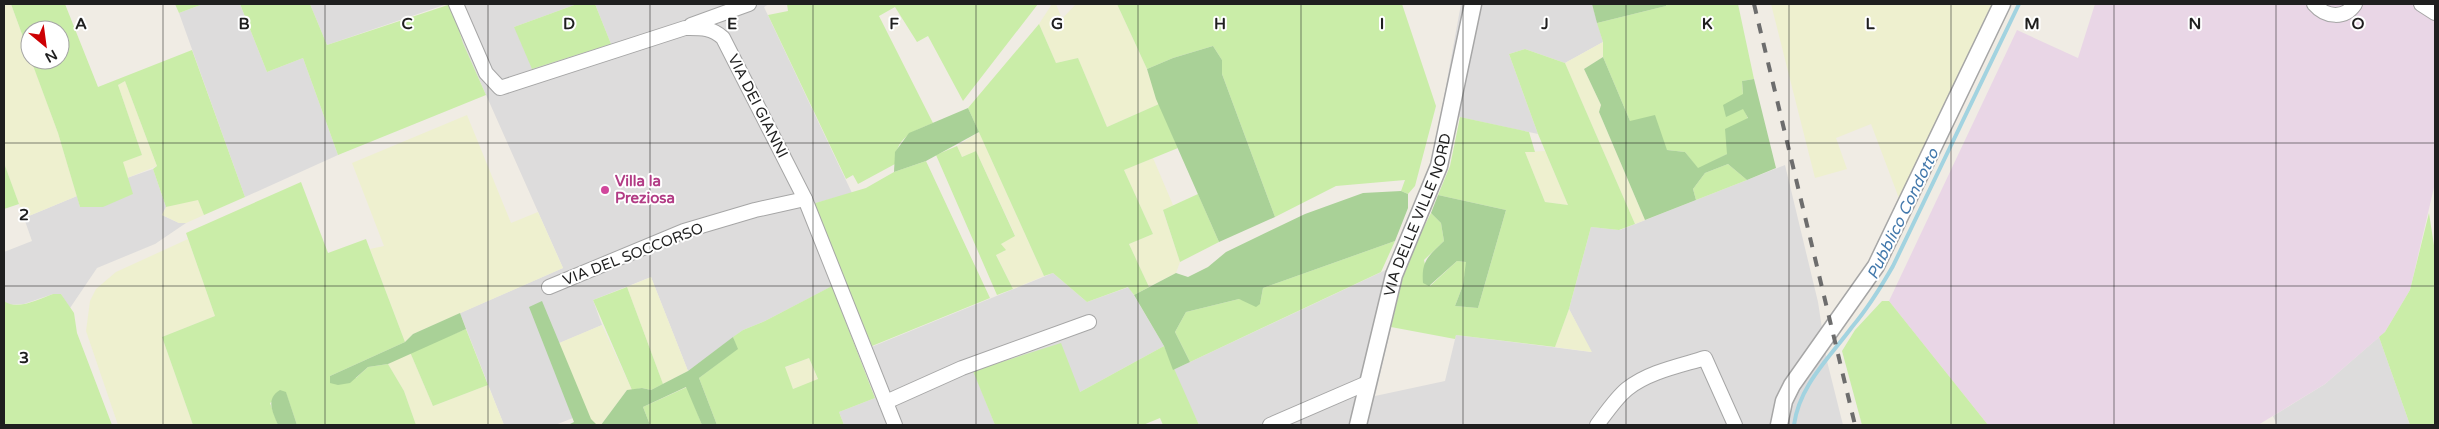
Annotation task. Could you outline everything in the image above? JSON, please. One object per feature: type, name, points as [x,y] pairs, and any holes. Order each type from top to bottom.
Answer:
[{"type":"street","name":"VIA DEI GIANNI","points":[[456,4],[486,73],[500,88],[685,28],[703,28],[715,31],[723,38],[805,199],[895,425]]},
{"type":"street","points":[[685,28],[749,4]]},
{"type":"street","name":"VIA DELLE VILLE NORD","points":[[1358,425],[1394,275],[1439,166],[1473,4]]},
{"type":"street","points":[[1779,425],[1784,401],[1792,385],[1876,266],[2002,4]]},
{"type":"street","points":[[2314,4],[2320,11],[2336,15],[2345,13],[2356,4]]},
{"type":"street","points":[[2421,4],[2435,13]]},
{"type":"street","name":"VIA DEL SOCCORSO","points":[[549,287],[678,234],[755,210],[805,199]]},
{"type":"street","points":[[886,402],[962,368],[1089,322]]},
{"type":"street","points":[[1597,425],[1625,391],[1634,384],[1704,358],[1734,425]]},
{"type":"street","points":[[1270,425],[1367,383]]},
{"type":"shaded area","points":[[203,4],[240,4],[267,72],[303,58],[338,155],[245,197],[179,13]]},
{"type":"shaded area","points":[[310,4],[447,4],[327,45]]},
{"type":"shaded area","points":[[451,4],[577,4],[514,27],[611,44],[595,4],[769,4],[764,7],[852,193],[812,204],[844,280],[765,321],[743,330],[688,371],[651,277],[593,300],[602,325],[546,349],[573,418],[555,425],[504,425],[460,313],[563,268],[463,43]]},
{"type":"shaded area","points":[[1461,4],[1592,4],[1603,42],[1565,63],[1525,49],[1509,54],[1538,134],[1441,113]]},
{"type":"shaded area","points":[[2095,4],[2435,4],[2435,183],[2410,290],[2385,332],[2325,384],[2258,425],[1988,425],[1889,301],[2017,30],[2078,58]]},
{"type":"shaded area","points":[[1785,165],[1818,302],[1827,361],[1843,425],[1199,425],[1173,370],[1407,260],[1375,396],[1445,381],[1456,335],[1591,352],[1569,309],[1591,227],[1620,230]]},
{"type":"shaded area","points":[[153,169],[166,207],[162,215],[179,223],[186,223],[155,244],[97,268],[70,308],[61,294],[53,294],[24,304],[9,305],[4,301],[4,252],[32,241],[24,218],[77,196],[80,207],[132,194],[127,178]]},
{"type":"shaded area","points":[[1053,273],[1087,302],[1129,287],[1164,346],[1080,392],[974,372],[995,425],[844,425],[839,412],[875,398],[859,352]]},
{"type":"shaded area","points":[[2379,337],[2410,425],[2277,425],[2273,416],[2325,384]]},
{"type":"green space","points":[[4,4],[11,4],[20,29],[20,70],[35,70],[58,133],[77,196],[24,218],[4,163]]},
{"type":"green space","points":[[11,4],[65,4],[98,87],[192,50],[245,197],[204,215],[198,200],[166,207],[153,169],[157,166],[125,81],[118,85],[142,155],[123,162],[133,194],[103,207],[80,207],[58,133],[35,70],[70,70],[70,20],[20,20],[20,29]]},
{"type":"green space","points":[[175,4],[203,4],[179,13]]},
{"type":"green space","points":[[240,4],[310,4],[327,45],[451,4],[463,43],[486,95],[338,155],[303,58],[267,72]]},
{"type":"green space","points":[[577,4],[595,4],[611,44],[532,69],[514,27]]},
{"type":"green space","points":[[787,4],[1038,4],[963,101],[928,36],[917,42],[895,7],[879,16],[933,123],[911,133],[901,142],[895,164],[858,184],[853,175],[846,179],[768,15],[788,11]]},
{"type":"green space","points":[[1052,4],[1056,4],[1062,19],[1076,4],[1117,4],[1147,69],[1159,104],[1107,127],[1078,58],[1056,63],[1039,24]]},
{"type":"green space","points":[[1117,4],[1402,4],[1436,106],[1415,186],[1408,194],[1401,191],[1405,180],[1336,186],[1275,217],[1222,74],[1222,60],[1213,46],[1173,58],[1147,69]]},
{"type":"green space","points":[[1592,4],[1666,4],[1666,6],[1597,23]]},
{"type":"green space","points":[[1666,4],[1738,4],[1754,79],[1742,81],[1744,109],[1748,119],[1727,154],[1698,169],[1685,152],[1667,150],[1630,121],[1603,57],[1603,42],[1597,23],[1666,6]]},
{"type":"green space","points":[[1771,4],[1992,4],[1900,201],[1871,124],[1836,138],[1847,169],[1815,178]]},
{"type":"green space","points":[[1039,24],[1056,63],[1078,58],[1107,127],[1159,104],[1178,148],[1124,170],[1153,234],[1129,244],[1149,287],[1134,295],[1128,287],[1087,302],[1053,273],[1044,276],[968,108]]},
{"type":"green space","points":[[1603,42],[1603,57],[1584,69],[1601,105],[1599,112],[1645,220],[1635,224],[1565,63]]},
{"type":"green space","points":[[1213,46],[1222,60],[1222,74],[1275,217],[1219,242],[1156,99],[1147,69],[1173,58]]},
{"type":"green space","points":[[1525,49],[1565,63],[1635,224],[1619,230],[1591,227],[1569,309],[1555,347],[1456,335],[1455,339],[1391,327],[1407,260],[1431,213],[1441,223],[1444,241],[1424,260],[1430,286],[1457,261],[1467,262],[1463,285],[1455,306],[1478,308],[1506,210],[1438,195],[1450,166],[1460,117],[1529,132],[1535,152],[1525,152],[1545,202],[1568,205],[1538,134],[1509,54]]},
{"type":"green space","points":[[1603,57],[1630,121],[1655,115],[1667,150],[1685,152],[1698,168],[1727,154],[1725,129],[1748,118],[1743,109],[1726,117],[1723,105],[1743,94],[1742,81],[1754,79],[1776,168],[1747,180],[1728,164],[1705,173],[1693,189],[1696,200],[1645,220],[1599,112],[1601,105],[1584,69]]},
{"type":"green space","points":[[125,81],[157,166],[127,178],[122,162],[142,155],[118,85]]},
{"type":"green space","points":[[968,108],[979,132],[926,161],[894,172],[895,152],[909,133]]},
{"type":"green space","points":[[467,115],[511,223],[538,212],[563,268],[413,334],[405,342],[370,249],[384,246],[352,163]]},
{"type":"green space","points":[[979,132],[1044,276],[1013,289],[996,254],[1005,251],[1001,244],[1015,235],[976,151],[962,157],[957,146]]},
{"type":"green space","points":[[957,146],[962,157],[976,151],[1015,236],[1001,244],[1006,250],[996,255],[1013,289],[997,295],[936,155]]},
{"type":"green space","points":[[1545,151],[1568,205],[1545,202],[1525,152]]},
{"type":"green space","points":[[1153,158],[1173,205],[1163,211],[1180,262],[1176,273],[1149,287],[1129,244],[1153,234],[1124,170]]},
{"type":"green space","points":[[926,161],[990,298],[872,346],[812,204],[866,188],[894,172]]},
{"type":"green space","points":[[4,163],[19,204],[4,209]]},
{"type":"green space","points":[[1728,164],[1747,180],[1696,200],[1693,189],[1705,173]]},
{"type":"green space","points":[[301,182],[328,253],[366,239],[405,342],[330,376],[356,378],[368,367],[388,364],[404,391],[416,425],[297,425],[286,393],[270,403],[278,425],[193,425],[162,337],[215,316],[186,233]]},
{"type":"green space","points":[[1401,191],[1408,194],[1408,208],[1395,241],[1263,288],[1260,304],[1256,307],[1239,299],[1186,312],[1175,332],[1190,362],[1173,370],[1164,346],[1134,295],[1176,273],[1188,277],[1208,267],[1226,252],[1305,214],[1363,193]]},
{"type":"green space","points":[[1198,194],[1219,242],[1180,262],[1163,210]]},
{"type":"green space","points":[[1438,195],[1506,210],[1478,308],[1455,306],[1463,285],[1466,262],[1457,261],[1429,286],[1423,283],[1423,269],[1427,259],[1444,241],[1441,223],[1431,213]]},
{"type":"green space","points":[[198,199],[204,215],[186,223],[179,223],[162,215],[166,207]]},
{"type":"green space","points":[[2429,213],[2435,252],[2435,425],[2410,425],[2379,337],[2385,332],[2410,290]]},
{"type":"green space","points":[[188,239],[215,316],[162,337],[193,425],[118,425],[86,331],[90,301],[96,289],[116,272]]},
{"type":"green space","points":[[1395,241],[1381,272],[1190,362],[1175,332],[1186,312],[1239,299],[1260,304],[1263,288]]},
{"type":"green space","points":[[651,277],[688,371],[663,384],[627,287]]},
{"type":"green space","points":[[832,286],[875,398],[839,412],[844,425],[717,425],[699,378],[737,349],[733,337],[743,330],[765,321]],"holes":[[[809,358],[818,379],[793,389],[785,367]]]},
{"type":"green space","points":[[627,287],[663,384],[651,390],[642,388],[632,390],[593,300]]},
{"type":"green space","points":[[53,294],[61,294],[74,313],[77,333],[112,425],[4,425],[4,301],[15,305],[22,304]]},
{"type":"green space","points":[[542,301],[591,419],[597,425],[570,424],[574,422],[529,307]]},
{"type":"green space","points":[[1882,301],[1889,301],[1988,425],[1862,425],[1842,351],[1855,330]]},
{"type":"green space","points":[[1569,309],[1592,352],[1555,347]]},
{"type":"green space","points":[[460,313],[466,329],[388,364],[368,367],[350,383],[338,385],[330,383],[330,376],[405,342],[413,334]]},
{"type":"green space","points":[[602,325],[632,390],[627,390],[601,425],[597,425],[591,420],[559,343]]},
{"type":"green space","points":[[466,329],[488,385],[433,406],[410,352]]},
{"type":"green space","points":[[733,337],[738,349],[699,378],[717,425],[702,425],[686,387],[643,407],[650,425],[601,425],[627,390],[642,388],[651,390],[688,371]]},
{"type":"green space","points":[[1061,343],[1080,392],[1164,346],[1199,425],[1163,425],[1160,418],[1143,425],[995,425],[973,371]]},
{"type":"green space","points":[[410,352],[433,406],[488,385],[504,425],[416,425],[404,391],[388,364]]},
{"type":"green space","points":[[809,358],[818,380],[793,389],[784,368]]},
{"type":"green space","points":[[687,387],[702,425],[650,425],[643,407]]},
{"type":"green space","points":[[280,390],[286,392],[297,425],[278,425],[272,411],[271,402],[275,394]]},
{"type":"waterway","name":"Pubblico Condotto","points":[[1794,425],[1797,411],[1808,385],[1869,305],[1893,266],[2019,4]]},
{"type":"railway","points":[[1754,4],[1855,425]]},
{"type":"place","name":"Villa la Preziosa","points":[[605,190]]}]
